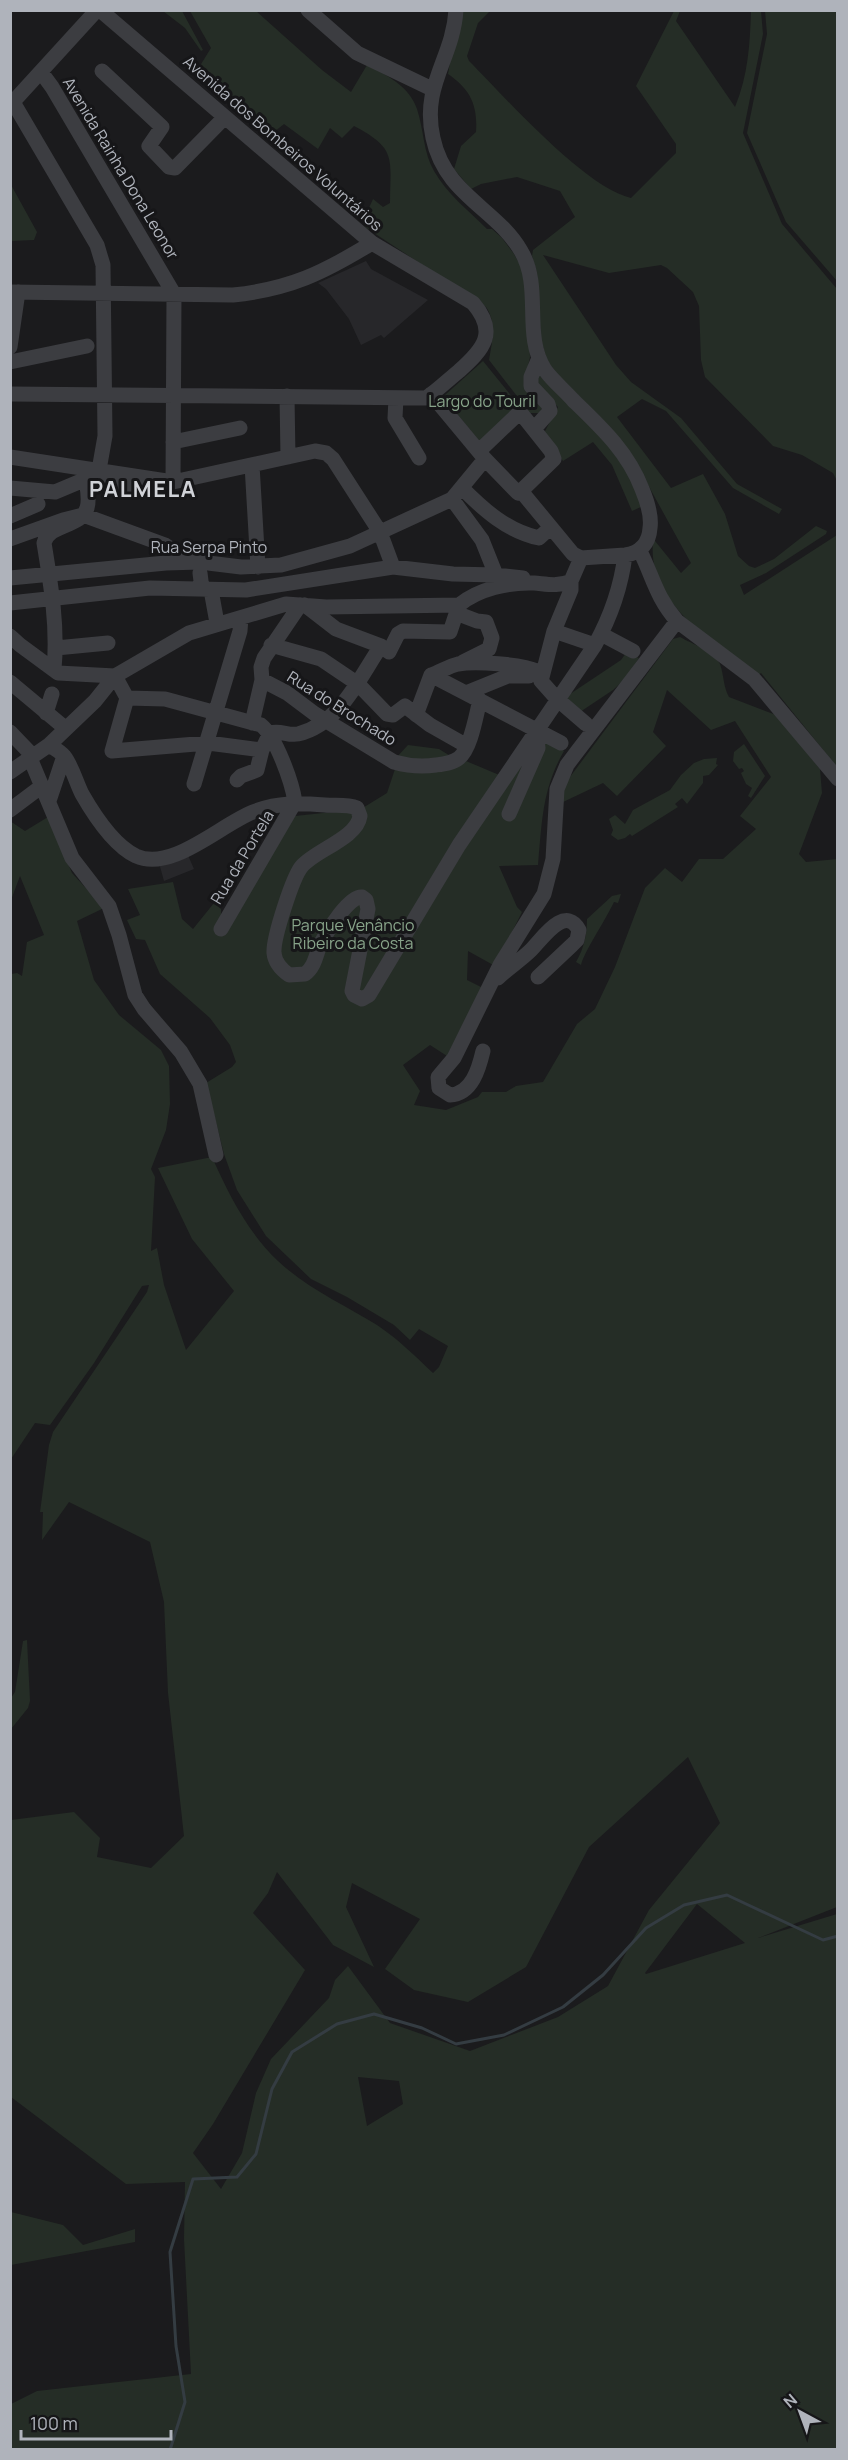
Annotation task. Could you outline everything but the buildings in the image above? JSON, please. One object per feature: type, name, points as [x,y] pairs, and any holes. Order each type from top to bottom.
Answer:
[{"type":"street","name":"Avenida Rainha Dona Leonor","points":[[98,10],[41,72],[174,294]]},
{"type":"street","name":"Avenida dos Bombeiros Voluntários","points":[[98,10],[372,243],[473,303],[482,314],[486,333],[484,345],[475,357],[431,394]]},
{"type":"street","points":[[308,10],[357,53],[432,89]]},
{"type":"street","points":[[49,745],[64,756],[82,794],[110,834],[126,850],[146,858],[179,853],[250,813],[274,805],[295,802],[357,808],[360,820],[348,834],[311,857],[296,874],[274,954],[279,966],[289,975],[305,974],[311,970],[327,933],[349,903],[358,896],[362,897],[366,900],[368,909],[352,991],[354,995],[362,999],[369,995],[459,844],[598,639],[619,591],[632,553],[650,535],[651,520],[647,502],[632,466],[609,436],[554,380],[539,358],[534,332],[532,280],[526,260],[513,240],[460,189],[443,166],[436,150],[431,128],[432,89],[450,39],[456,10]]},
{"type":"street","points":[[102,71],[162,127],[149,146],[170,167],[175,168],[225,117]]},
{"type":"street","points":[[41,72],[12,104],[97,245],[103,265],[104,292],[105,436],[92,475],[88,503],[83,515],[52,531],[45,538],[44,543],[53,600],[56,648],[54,669]]},
{"type":"street","points":[[10,347],[14,292],[232,296],[277,289],[321,272],[372,243]]},
{"type":"street","points":[[173,482],[174,294]]},
{"type":"street","points":[[10,362],[87,346]]},
{"type":"street","points":[[521,491],[554,459],[551,451],[534,429],[550,411],[548,404],[531,386],[532,372],[539,358]]},
{"type":"street","points":[[10,394],[426,398],[431,394],[482,455],[515,490],[521,491],[573,555],[581,558],[632,553]]},
{"type":"street","points":[[287,396],[288,457]]},
{"type":"street","points":[[396,398],[394,418],[419,458]]},
{"type":"street","name":"Rua Serpa Pinto","points":[[10,578],[50,576],[99,568],[258,567],[281,565],[312,557],[350,546],[457,493],[482,455],[520,412],[534,429]]},
{"type":"street","points":[[173,442],[240,428]]},
{"type":"street","points":[[10,457],[92,475],[173,482],[315,451],[330,456],[380,532],[393,567]]},
{"type":"street","points":[[252,465],[258,567]]},
{"type":"street","points":[[10,488],[55,492],[92,475]]},
{"type":"street","points":[[457,493],[479,505],[517,532],[539,538],[550,528]]},
{"type":"street","points":[[457,493],[482,540],[496,575]]},
{"type":"street","points":[[10,516],[38,504]]},
{"type":"street","points":[[10,539],[83,515],[165,545],[200,567],[217,623]]},
{"type":"street","points":[[632,553],[658,596],[677,621],[754,679],[837,779]]},
{"type":"street","points":[[541,681],[554,631],[581,558]]},
{"type":"street","points":[[10,603],[150,588],[246,590],[393,567],[453,574],[496,575],[549,585]]},
{"type":"street","points":[[10,772],[49,745],[100,695],[115,676],[189,633],[217,623],[286,604],[326,607],[460,606],[504,586],[533,583],[558,585],[571,581]]},
{"type":"street","points":[[252,723],[262,680],[261,667],[271,645],[303,605]]},
{"type":"street","points":[[303,605],[336,629],[385,649]]},
{"type":"street","points":[[237,780],[257,770],[262,750],[270,733],[279,730],[293,735],[298,734],[324,720],[358,684],[398,634],[403,632],[450,632],[460,606]]},
{"type":"street","points":[[416,715],[431,675],[489,649],[492,638],[486,622],[460,606]]},
{"type":"street","points":[[194,784],[208,743],[214,711],[240,631],[241,618]]},
{"type":"street","points":[[483,1051],[476,1073],[464,1090],[450,1095],[439,1088],[438,1077],[454,1058],[500,965],[544,894],[550,878],[553,859],[555,802],[561,776],[677,621]]},
{"type":"street","points":[[554,631],[598,639],[633,651]]},
{"type":"street","points":[[10,636],[58,673],[115,676]]},
{"type":"street","points":[[56,648],[108,643]]},
{"type":"street","points":[[271,645],[321,660],[358,684],[387,714],[393,716],[405,706],[467,746],[473,697]]},
{"type":"street","points":[[458,664],[499,664],[537,671],[541,681],[557,699],[585,723]]},
{"type":"street","points":[[431,675],[561,743]]},
{"type":"street","points":[[473,697],[517,675],[525,675],[541,681]]},
{"type":"street","points":[[115,676],[127,698],[112,751],[208,743],[262,750]]},
{"type":"street","name":"Rua do Brochado","points":[[262,680],[287,693],[324,720],[394,762],[430,766],[451,762],[459,758],[467,746]]},
{"type":"street","points":[[10,682],[65,728]]},
{"type":"street","points":[[46,713],[52,694]]},
{"type":"street","points":[[127,698],[165,699],[261,725],[270,733],[273,744],[289,774],[295,802]]},
{"type":"street","points":[[509,814],[538,748],[536,729]]},
{"type":"street","points":[[10,732],[32,757],[72,858],[98,891],[112,914],[135,994],[150,1017],[181,1052],[200,1084],[216,1155]]},
{"type":"street","points":[[49,801],[64,756]]},
{"type":"street","points":[[10,810],[42,786]]},
{"type":"street","name":"Rua da Portela","points":[[221,929],[295,802]]},
{"type":"street","points":[[489,987],[507,968],[532,950],[556,924],[573,922],[579,930],[577,940],[538,976]]},
{"type":"shaded area","points":[[366,261],[371,269],[428,300],[384,338],[381,335],[361,345],[349,319],[326,289],[318,283]]},
{"type":"shaded area","points":[[187,853],[194,869],[164,881],[159,863]]},
{"type":"green space","points":[[163,11],[182,11],[203,50],[201,51],[185,28]]},
{"type":"green space","points":[[190,11],[256,11],[322,70],[351,92],[367,65],[390,78],[409,94],[417,109],[430,164],[439,179],[487,229],[492,229],[502,238],[522,268],[527,284],[530,357],[524,384],[542,406],[540,413],[530,413],[489,360],[493,326],[486,307],[365,227],[363,221],[373,199],[383,207],[390,203],[390,165],[385,149],[368,134],[354,126],[342,138],[330,128],[318,149],[284,124],[274,132],[198,69],[211,48]]},
{"type":"green space","points":[[459,11],[490,11],[478,23],[467,56],[469,61],[546,139],[569,159],[612,191],[631,198],[676,153],[676,144],[636,86],[674,11],[680,11],[676,21],[735,107],[746,72],[751,11],[761,11],[763,34],[743,133],[782,224],[837,289],[837,481],[833,473],[802,455],[773,446],[705,377],[701,360],[699,306],[693,292],[667,268],[661,265],[609,273],[543,255],[616,365],[631,382],[681,418],[737,484],[782,509],[779,514],[733,488],[666,411],[642,399],[617,417],[671,488],[703,474],[725,514],[738,556],[749,566],[755,568],[774,559],[816,526],[827,531],[826,534],[766,573],[740,585],[744,595],[837,535],[837,767],[761,673],[758,675],[705,635],[673,603],[661,585],[654,564],[653,542],[655,541],[681,573],[691,563],[631,454],[547,361],[541,339],[537,273],[532,256],[533,250],[575,217],[560,191],[517,177],[481,184],[471,189],[454,169],[461,146],[476,132],[476,114],[471,98],[462,86],[448,74]]},
{"type":"green space","points":[[765,11],[837,11],[837,281],[786,222],[747,133],[767,34]]},
{"type":"green space","points":[[10,183],[37,232],[34,240],[11,241]]},
{"type":"green space","name":"Largo do Touril","points":[[483,361],[518,404],[480,442],[445,399],[445,395]]},
{"type":"green space","points":[[537,373],[622,455],[643,506],[632,511],[612,465],[593,442],[563,461],[544,433],[558,407],[537,385]]},
{"type":"green space","name":"Parque Venâncio Ribeiro da Costa","points":[[680,637],[713,655],[720,664],[729,697],[776,715],[820,769],[822,793],[799,854],[806,862],[838,859],[837,1907],[758,1938],[837,1914],[837,2449],[11,2449],[11,2404],[37,2391],[191,2374],[184,2239],[185,2182],[126,2184],[11,2097],[11,1820],[74,1812],[100,1838],[97,1857],[151,1868],[184,1836],[168,1693],[164,1602],[150,1542],[69,1502],[42,1540],[43,1512],[40,1512],[49,1445],[53,1432],[147,1292],[149,1285],[142,1286],[94,1363],[50,1425],[35,1423],[11,1459],[11,974],[17,973],[22,976],[27,942],[44,935],[20,876],[11,900],[10,821],[25,831],[48,817],[72,873],[104,908],[77,921],[94,980],[119,1015],[161,1050],[169,1066],[170,1104],[166,1130],[151,1169],[155,1177],[151,1251],[157,1248],[164,1285],[186,1350],[234,1291],[192,1239],[158,1168],[212,1157],[248,1225],[278,1261],[314,1288],[385,1330],[433,1373],[439,1367],[448,1346],[419,1329],[410,1340],[394,1325],[311,1279],[266,1236],[237,1190],[224,1154],[206,1083],[232,1067],[236,1062],[230,1045],[210,1018],[160,974],[145,940],[136,939],[127,920],[140,915],[128,889],[173,882],[182,919],[193,929],[214,903],[221,909],[221,927],[295,816],[361,809],[387,793],[396,766],[466,761],[504,777],[537,732],[564,751],[547,792],[538,865],[499,866],[517,907],[522,912],[495,966],[468,951],[467,980],[483,988],[447,1056],[430,1045],[403,1065],[420,1091],[414,1105],[446,1110],[478,1097],[482,1092],[506,1092],[516,1086],[543,1082],[577,1024],[595,1009],[615,967],[645,888],[665,868],[682,882],[699,859],[723,859],[756,829],[740,816],[771,777],[735,721],[711,730],[667,690],[653,732],[666,746],[617,796],[603,783],[561,803],[564,785],[673,639]],"holes":[[[688,1757],[720,1823],[649,1910],[608,1986],[558,2017],[470,2051],[390,2023],[348,1966],[335,1980],[329,1998],[271,2059],[256,2093],[242,2153],[221,2189],[193,2153],[213,2124],[305,1970],[253,1913],[268,1893],[277,1872],[333,1945],[374,1967],[346,1907],[352,1883],[420,1919],[385,1969],[414,1990],[468,2002],[526,1967],[589,1847]],[[697,1904],[745,1943],[646,1974],[645,1973]],[[358,2077],[399,2081],[403,2104],[367,2126]]]},
{"type":"green space","points":[[626,653],[639,658],[626,678],[613,690],[577,714],[561,700],[621,660]]},
{"type":"green space","points":[[744,744],[765,776],[751,798],[748,796],[752,788],[746,784],[741,773],[744,771],[742,768],[739,769],[733,761],[734,752]]},
{"type":"green space","points":[[408,745],[439,749],[452,757],[445,760],[395,759]]},
{"type":"green space","points":[[717,758],[716,764],[718,765],[709,775],[703,776],[703,783],[687,804],[682,798],[675,804],[678,807],[632,836],[630,834],[618,840],[611,835],[613,830],[609,819],[615,815],[625,824],[633,810],[670,790],[694,763]]},
{"type":"green space","points":[[621,894],[618,903],[614,902],[581,965],[576,962],[584,941],[587,919],[612,896]]},
{"type":"green space","points":[[27,1640],[30,1701],[28,1708],[11,1729],[11,1698],[15,1692],[23,1641]]},
{"type":"green space","points":[[11,2212],[63,2225],[83,2245],[135,2229],[135,2242],[11,2265]]},
{"type":"waterway","points":[[170,2450],[185,2402],[176,2346],[170,2252],[193,2179],[237,2177],[256,2154],[272,2089],[292,2052],[337,2024],[374,2014],[422,2028],[456,2044],[504,2035],[563,2007],[603,1975],[646,1928],[684,1905],[727,1895],[823,1940],[838,1936]]},
{"type":"district","name":"PALMELA","points":[[143,489]]}]
